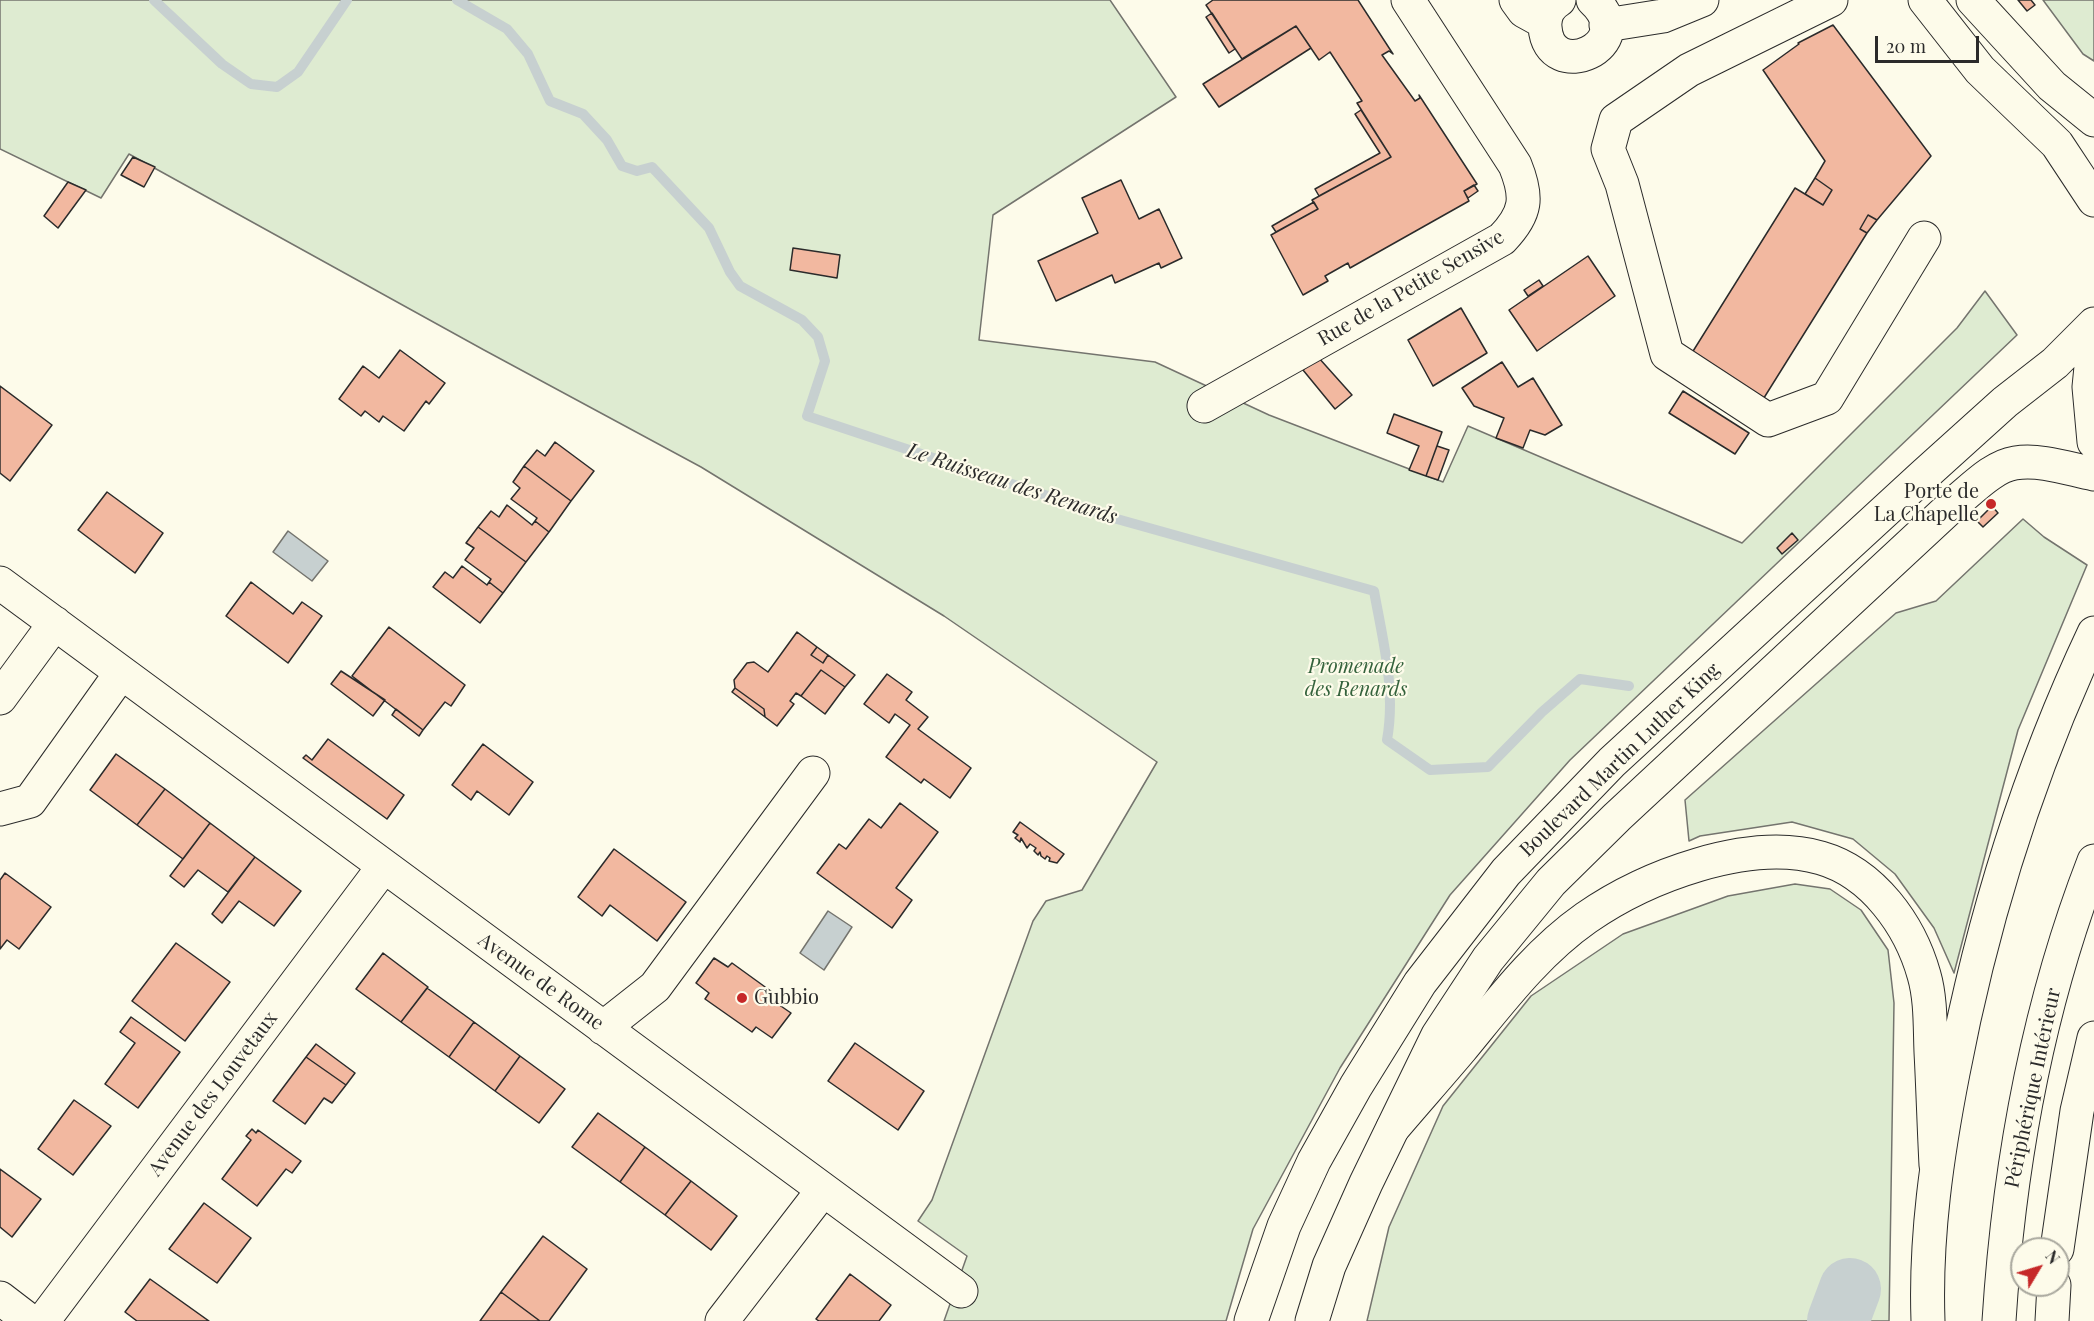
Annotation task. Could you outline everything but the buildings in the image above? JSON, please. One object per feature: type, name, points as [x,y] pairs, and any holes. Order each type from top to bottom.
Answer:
[{"type":"main road","name":"Rue de la Petite Sensive","points":[[1204,406],[1502,240],[1515,226],[1523,207],[1525,189],[1515,165],[1408,0]]},
{"type":"main road","points":[[1516,0],[1524,11],[1551,11],[1549,42],[1556,50],[1575,57],[1594,51],[1601,44],[1600,13],[1663,16],[1684,3]]},
{"type":"main road","points":[[1831,0],[1689,70],[1616,120],[1608,149],[1622,184],[1667,354],[1768,420],[1827,398],[1924,238]]},
{"type":"main road","points":[[1925,0],[1980,69],[2057,144],[2094,200]]},
{"type":"main road","points":[[1973,0],[2052,86],[2094,120]]},
{"type":"main road","name":"Boulevard Martin Luther King","points":[[1251,1321],[1288,1216],[1314,1161],[1356,1086],[1420,983],[1506,872],[1612,762],[2005,402],[2055,363],[2094,324]]},
{"type":"main road","points":[[2094,337],[2089,387],[2094,442]]},
{"type":"main road","name":"Boulevard Martin Luther King","points":[[1312,1321],[1329,1266],[1438,1035],[1495,951],[1551,882],[1734,705],[1957,501],[1986,478],[2014,463],[2037,463],[2094,474]]},
{"type":"main road","name":"Avenue de Rome","points":[[0,583],[961,1290]]},
{"type":"main road","points":[[0,698],[55,623]]},
{"type":"main road","points":[[1928,1321],[1926,1274],[1936,1165],[1968,998],[1998,883],[2048,737],[2094,633]]},
{"type":"main road","points":[[0,809],[30,801],[121,673]]},
{"type":"main road","points":[[603,1028],[655,987],[813,773]]},
{"type":"main road","points":[[1393,1128],[1513,985],[1585,919],[1626,894],[1679,871],[1719,860],[1785,852],[1821,858],[1848,870],[1871,887],[1895,914],[1911,940],[1924,976],[1930,1020],[1936,1165]]},
{"type":"main road","name":"Périphérique Intérieur","points":[[1999,1321],[2008,1206],[2032,1073],[2067,940],[2094,861]]},
{"type":"main road","name":"Avenue des Louvetaux","points":[[43,1321],[384,866]]},
{"type":"main road","points":[[2059,1237],[2077,1110],[2094,1038]]},
{"type":"main road","points":[[722,1321],[823,1190]]},
{"type":"main road","points":[[2052,1321],[2053,1297]]},
{"type":"main road","points":[[0,1298],[30,1321]]},
{"type":"green space","name":"Promenade des Renards","points":[[0,0],[1110,0],[1176,97],[993,215],[979,340],[1155,362],[1269,415],[1443,482],[1468,426],[1742,543],[1957,328],[1985,291],[2017,335],[1570,760],[1450,895],[1340,1068],[1253,1229],[1226,1321],[944,1321],[967,1256],[918,1221],[932,1200],[1033,921],[1046,901],[1082,890],[1157,762],[944,616],[701,467],[129,154],[101,198],[0,149]]},
{"type":"green space","points":[[2043,0],[2094,0],[2094,61],[2083,54]]},
{"type":"green space","points":[[2023,519],[2044,537],[2087,565],[2018,730],[1954,973],[1934,928],[1895,874],[1853,839],[1792,822],[1700,836],[1689,841],[1685,800],[1896,613],[1936,601]]},
{"type":"green space","points":[[1795,884],[1830,889],[1861,910],[1888,950],[1894,1003],[1889,1321],[1367,1321],[1389,1227],[1443,1106],[1531,996],[1623,934],[1728,896]]},
{"type":"shaded area","points":[[288,531],[328,561],[312,581],[273,552]]},
{"type":"shaded area","points":[[828,911],[852,927],[824,970],[800,953]]},
{"type":"waterway","name":"Le Ruisseau des Renards","points":[[154,0],[222,64],[251,84],[277,87],[298,72],[347,0]]},
{"type":"waterway","name":"Le Ruisseau des Renards","points":[[457,0],[507,29],[528,54],[550,101],[583,114],[607,140],[622,166],[637,171],[652,167],[709,228],[730,272],[740,286],[802,320],[818,337],[825,361],[807,416],[1117,519],[1374,591],[1389,684],[1387,740],[1430,770],[1488,767],[1542,712],[1580,679],[1629,686]]},
{"type":"waterway","points":[[1838,1321],[1850,1289]]},
{"type":"place","name":"Porte de La Chapelle","points":[[1991,504]]},
{"type":"place","name":"Gubbio","points":[[742,998]]}]
